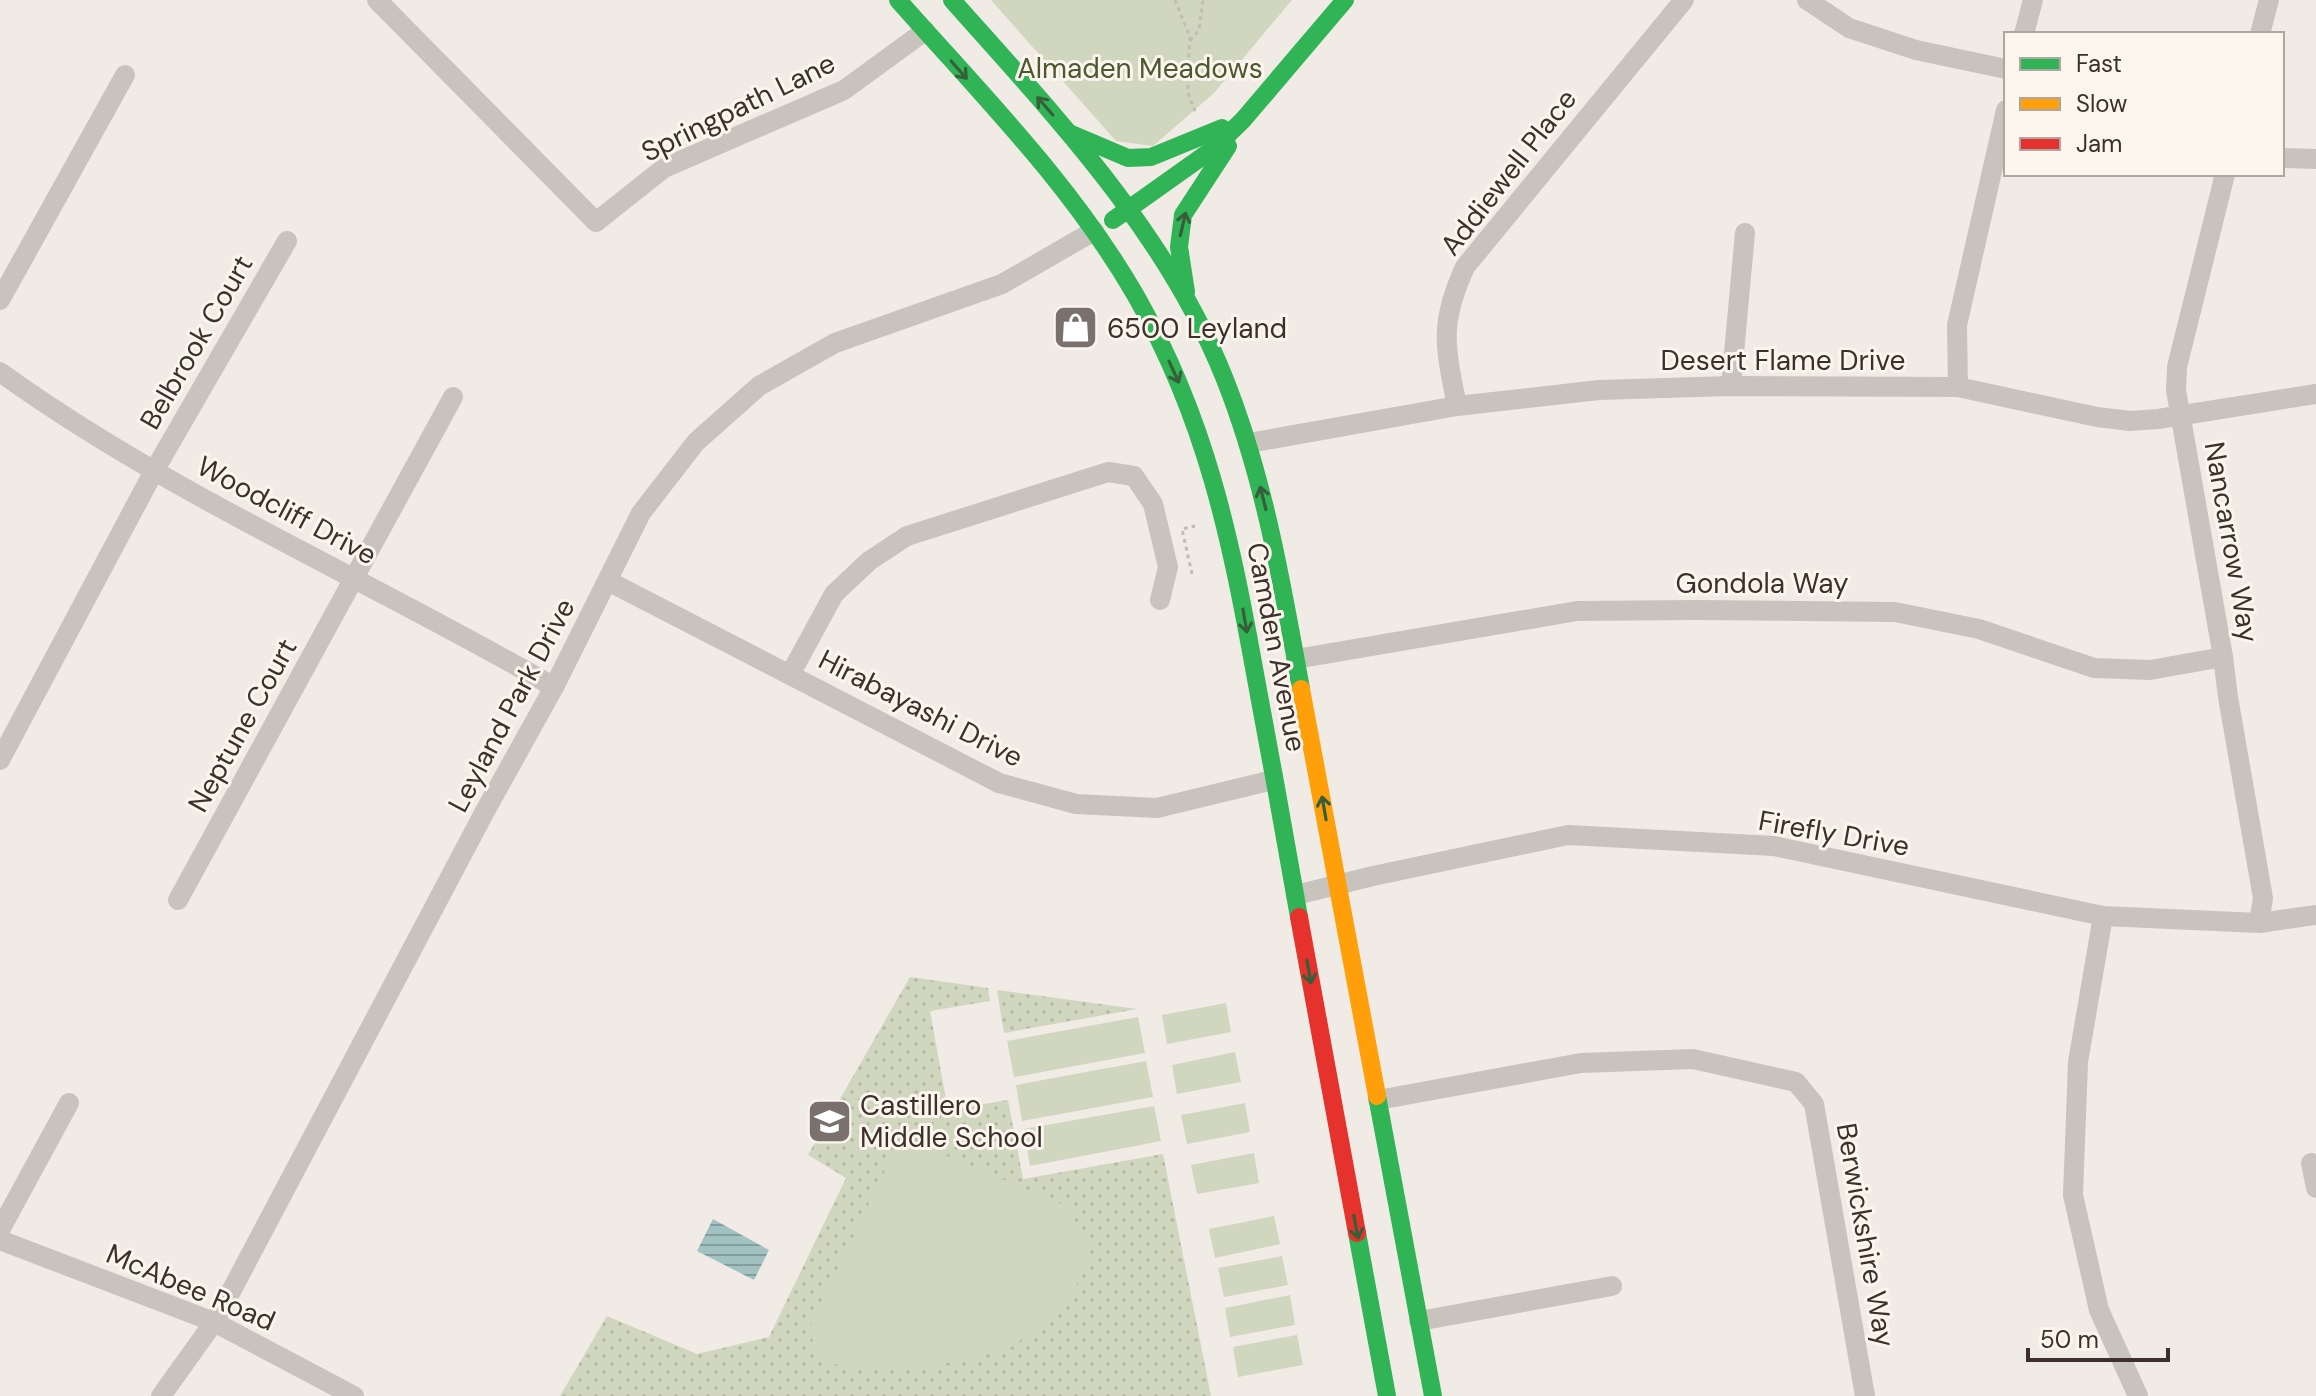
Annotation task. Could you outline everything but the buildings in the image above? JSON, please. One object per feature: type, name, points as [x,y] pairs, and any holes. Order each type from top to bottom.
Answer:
[{"type":"main road","name":"Camden Avenue","points":[[898,0],[1063,188],[1094,231],[1156,333],[1191,409],[1217,489],[1238,580],[1387,1396]]},
{"type":"main road","name":"Camden Avenue","points":[[952,0],[1069,133],[1128,211],[1187,301],[1222,371],[1249,443],[1274,543],[1433,1396]]},
{"type":"main road","points":[[1094,231],[1128,211],[1213,149],[1243,120],[1345,0]]},
{"type":"main road","points":[[1069,133],[1128,158],[1151,157],[1243,120]]},
{"type":"main road","points":[[1187,301],[1179,247],[1183,215],[1243,120]]},
{"type":"street","name":"Springpath Lane","points":[[377,0],[596,222],[664,168],[844,90],[925,31]]},
{"type":"street","name":"Addiewell Place","points":[[1457,406],[1445,334],[1450,300],[1465,267],[1684,0]]},
{"type":"street","points":[[1807,0],[1849,28],[1916,50],[2004,69]]},
{"type":"street","points":[[2025,32],[2033,0]]},
{"type":"street","points":[[2261,32],[2269,0]]},
{"type":"street","points":[[0,300],[125,75]]},
{"type":"street","points":[[1958,387],[1957,325],[2004,119]]},
{"type":"street","points":[[2284,158],[2316,159]]},
{"type":"street","name":"Nancarrow Way","points":[[2225,176],[2177,367],[2176,390],[2263,898],[2259,923]]},
{"type":"street","name":"Leyland Park Drive","points":[[161,1396],[214,1322],[554,687],[641,513],[696,442],[759,386],[835,343],[1002,284],[1094,231]]},
{"type":"street","points":[[1731,386],[1745,233]]},
{"type":"street","name":"Belbrook Court","points":[[0,760],[154,471],[287,241]]},
{"type":"street","name":"Woodcliff Drive","points":[[0,372],[62,416],[154,471],[554,687]]},
{"type":"street","name":"Desert Flame Drive","points":[[1249,443],[1457,406],[1599,390],[1731,386],[1958,387],[2097,417],[2130,421],[2316,394]]},
{"type":"street","name":"Neptune Court","points":[[178,900],[453,397]]},
{"type":"street","points":[[791,673],[834,594],[869,561],[907,536],[1108,472],[1134,476],[1153,504],[1168,567],[1160,600]]},
{"type":"street","name":"Hirabayashi Drive","points":[[608,581],[999,783],[1076,804],[1157,808],[1273,780]]},
{"type":"street","name":"Gondola Way","points":[[1296,659],[1577,611],[1681,610],[1895,612],[1979,629],[2094,668],[2150,670],[2223,657]]},
{"type":"street","name":"Firefly Drive","points":[[1296,895],[1568,835],[1774,846],[2103,916],[2259,923],[2316,915]]},
{"type":"street","points":[[2103,916],[2078,1062],[2073,1195],[2099,1310],[2138,1396]]},
{"type":"street","name":"Berwickshire Way","points":[[1378,1100],[1581,1063],[1693,1059],[1796,1082],[1814,1104],[1865,1396]]},
{"type":"street","points":[[0,1230],[69,1103]]},
{"type":"street","points":[[2311,1163],[2316,1188]]},
{"type":"street","name":"McAbee Road","points":[[0,1240],[214,1322],[354,1396]]},
{"type":"street","points":[[1419,1321],[1612,1286]]},
{"type":"path","points":[[1175,0],[1190,41],[1187,79],[1195,111]]},
{"type":"path","points":[[1190,41],[1199,30],[1203,0]]},
{"type":"path","points":[[1192,574],[1182,529],[1195,526]]},
{"type":"green space","name":"Almaden Meadows","points":[[991,0],[1292,0],[1214,93],[1153,146],[1116,141]]},
{"type":"green space","points":[[910,977],[988,988],[990,1001],[930,1011],[948,1110],[1008,1100],[1023,1179],[1163,1154],[1211,1396],[560,1396],[607,1316],[697,1354],[769,1337],[846,1178],[808,1155]]},
{"type":"green space","points":[[997,990],[1137,1009],[1004,1033]]},
{"type":"green space","points":[[1226,1003],[1231,1032],[1167,1044],[1162,1015]]},
{"type":"green space","points":[[1138,1017],[1145,1053],[1014,1077],[1007,1041]]},
{"type":"green space","points":[[1235,1052],[1241,1082],[1177,1094],[1172,1065]]},
{"type":"green space","points":[[1146,1061],[1153,1097],[1022,1121],[1016,1085]]},
{"type":"green space","points":[[1245,1103],[1250,1132],[1187,1144],[1181,1115]]},
{"type":"green space","points":[[1154,1106],[1161,1141],[1030,1166],[1024,1129]]},
{"type":"green space","points":[[901,1137],[1069,1207],[1092,1258],[1064,1307],[1008,1350],[915,1370],[830,1364],[807,1332]]},
{"type":"green space","points":[[1254,1153],[1259,1183],[1197,1194],[1191,1165]]},
{"type":"green space","points":[[1274,1216],[1280,1244],[1215,1258],[1209,1229]]},
{"type":"green space","points":[[1282,1256],[1288,1285],[1224,1297],[1218,1268]]},
{"type":"green space","points":[[1290,1295],[1295,1325],[1230,1337],[1225,1308]]},
{"type":"green space","points":[[1297,1335],[1303,1365],[1238,1377],[1233,1347]]},
{"type":"water","points":[[713,1219],[769,1250],[754,1280],[697,1251]]},
{"type":"traffic: fast","points":[[898,0],[1024,142],[1084,216],[1136,296],[1161,343],[1199,435],[1226,530],[1299,917]]},
{"type":"traffic: fast","points":[[952,0],[1104,177],[1139,224],[1200,324],[1238,415],[1261,492],[1301,689]]},
{"type":"traffic: fast","points":[[1113,220],[1213,149],[1243,120],[1345,0]]},
{"type":"traffic: fast","points":[[1069,133],[1128,158],[1151,157],[1222,128]]},
{"type":"traffic: fast","points":[[1186,292],[1179,247],[1183,215],[1228,146]]},
{"type":"traffic: fast","points":[[1377,1096],[1433,1396]]},
{"type":"traffic: fast","points":[[1357,1233],[1387,1396]]},
{"type":"traffic: slow","points":[[1301,689],[1377,1096]]},
{"type":"traffic: jam","points":[[1299,917],[1357,1233]]},
{"type":"place","name":"6500 Leyland","points":[[1076,328]]},
{"type":"place","name":"Castillero Middle School","points":[[829,1121]]}]
